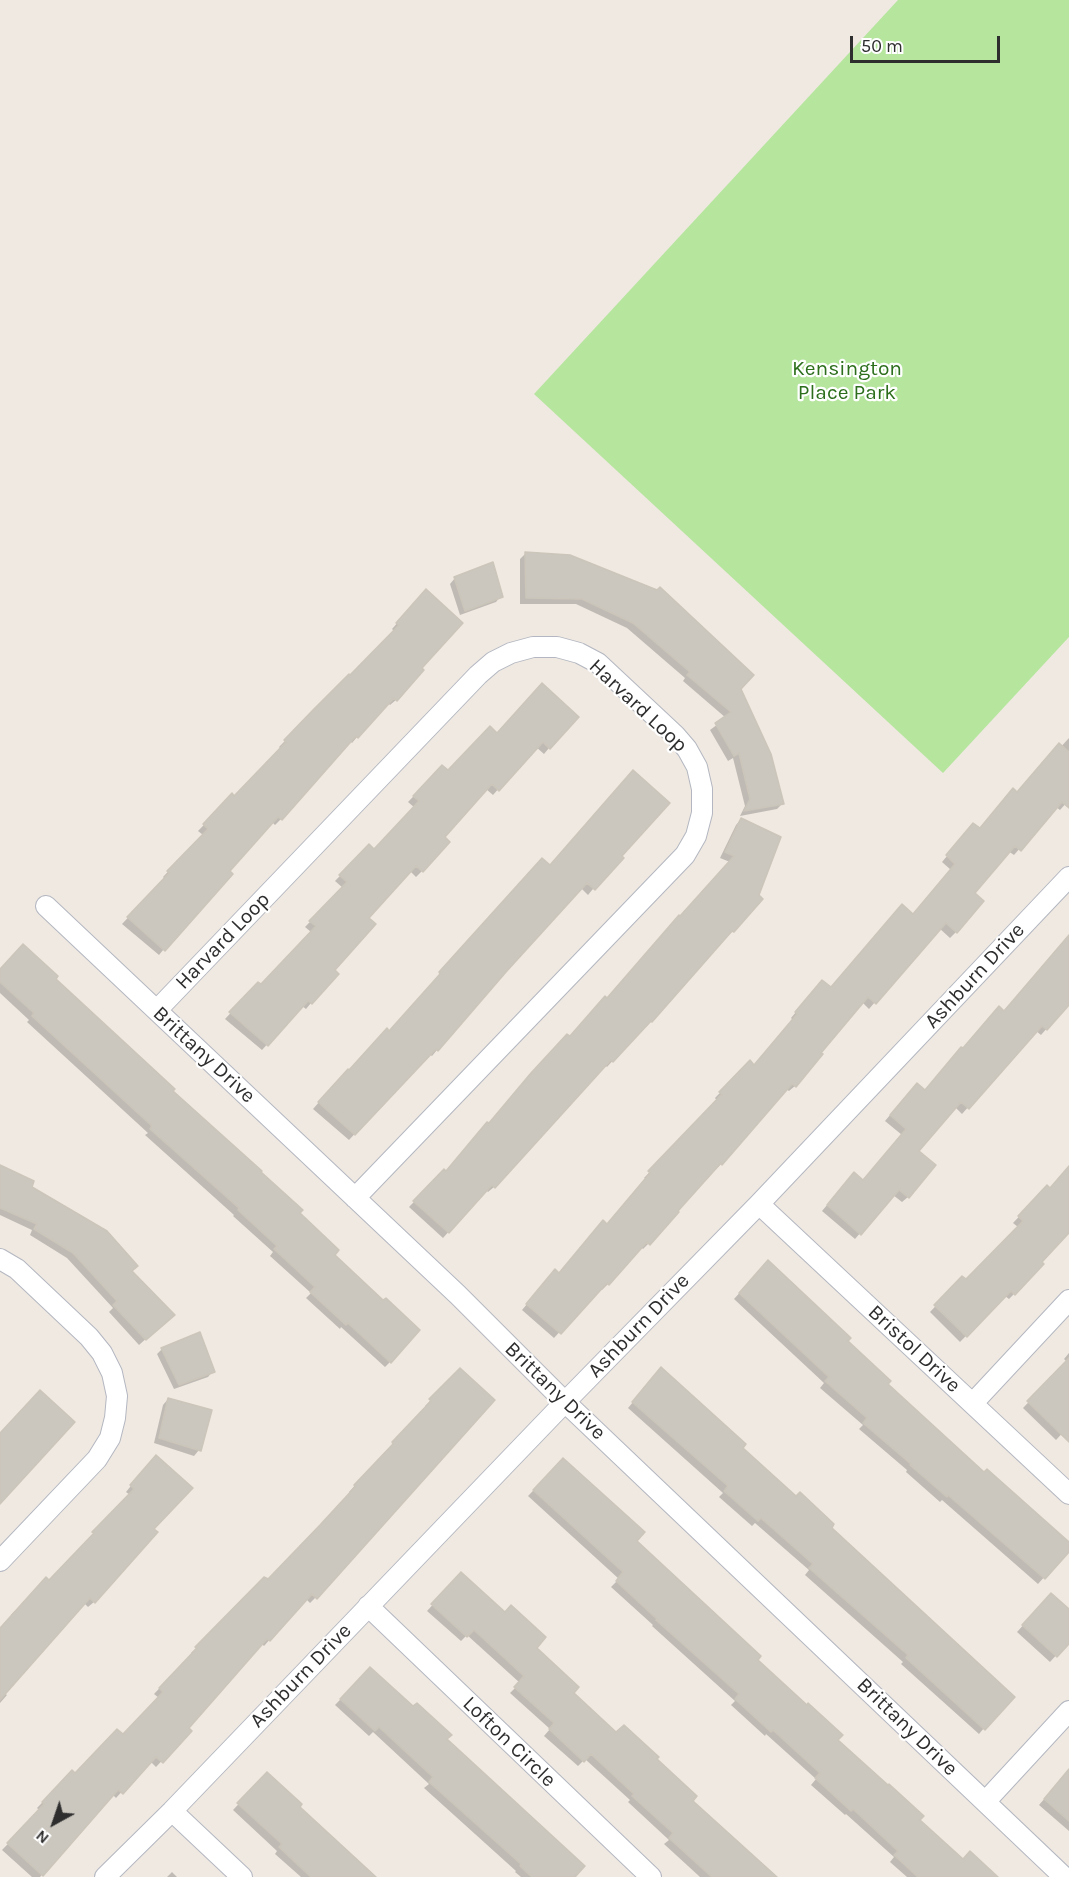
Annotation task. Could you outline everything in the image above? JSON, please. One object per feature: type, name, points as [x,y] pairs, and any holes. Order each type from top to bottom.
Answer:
[{"type":"street","name":"Harvard Loop","points":[[157,1010],[493,662],[511,653],[533,647],[557,647],[579,653],[598,663],[675,735],[687,749],[697,767],[702,789],[702,813],[696,836],[685,855],[356,1198]]},
{"type":"street","name":"Ashburn Drive","points":[[105,1877],[172,1811],[565,1402],[759,1204],[1069,877]]},
{"type":"street","name":"Brittany Drive","points":[[46,906],[458,1295],[565,1402],[1064,1877]]},
{"type":"street","name":"Bristol Drive","points":[[759,1204],[1069,1494]]},
{"type":"street","points":[[0,1259],[16,1269],[89,1337],[102,1353],[112,1373],[117,1396],[110,1438],[97,1459],[0,1561]]},
{"type":"street","points":[[973,1403],[1069,1300]]},
{"type":"street","name":"Lofton Circle","points":[[368,1606],[651,1877]]},
{"type":"street","points":[[985,1802],[1069,1711]]},
{"type":"street","points":[[172,1811],[242,1877]]},
{"type":"green space","name":"Kensington Place Park","points":[[898,0],[1069,0],[1069,637],[943,773],[534,394]]},
{"type":"building","points":[[525,552],[570,555],[657,590],[660,587],[754,675],[741,689],[771,754],[784,804],[744,811],[750,799],[739,753],[734,756],[715,723],[731,712],[687,675],[690,672],[633,623],[582,599],[526,598]]},
{"type":"building","points":[[493,562],[503,597],[465,611],[454,577]]},
{"type":"building","points":[[426,589],[463,623],[422,668],[424,670],[397,701],[394,698],[358,738],[356,736],[282,820],[278,817],[230,871],[233,874],[165,951],[127,917],[208,829],[203,824],[232,793],[234,796],[286,742],[284,740],[399,625],[396,623]]},
{"type":"building","points":[[542,683],[579,717],[550,749],[543,742],[499,791],[492,784],[445,837],[450,842],[423,872],[416,866],[369,918],[376,924],[335,970],[339,974],[312,1004],[308,1001],[268,1046],[229,1012],[258,982],[261,984],[316,926],[309,921],[347,882],[339,875],[369,844],[374,849],[419,801],[413,796],[442,765],[448,770],[490,726],[497,733]]},
{"type":"building","points":[[1059,743],[1069,752],[1069,808],[1062,802],[1021,851],[1015,846],[975,893],[984,901],[957,933],[946,923],[876,1004],[868,997],[796,1087],[792,1084],[650,1245],[647,1242],[561,1334],[526,1304],[555,1269],[559,1273],[603,1220],[607,1224],[650,1173],[648,1171],[722,1094],[719,1092],[750,1060],[754,1065],[822,980],[831,987],[902,904],[913,914],[955,864],[946,855],[973,823],[980,828],[1013,788],[1017,792]]},
{"type":"building","points":[[633,770],[670,803],[595,890],[587,883],[438,1051],[436,1049],[355,1135],[318,1102],[387,1028],[389,1031],[542,858],[550,865]]},
{"type":"building","points":[[741,818],[781,837],[759,895],[763,899],[652,1022],[613,1062],[611,1060],[495,1188],[492,1185],[449,1233],[413,1201],[444,1169],[446,1171],[567,1034],[570,1036],[605,996],[607,998],[734,856],[725,852]]},
{"type":"building","points":[[1069,935],[1069,1005],[1047,1030],[1042,1026],[969,1109],[961,1102],[919,1151],[936,1165],[909,1198],[899,1190],[861,1235],[827,1205],[854,1172],[863,1180],[906,1129],[890,1115],[917,1083],[925,1090],[999,1006],[1004,1011]]},
{"type":"building","points":[[23,944],[58,976],[56,979],[175,1089],[173,1091],[303,1210],[300,1213],[339,1250],[335,1255],[383,1300],[386,1298],[420,1330],[391,1363],[310,1292],[315,1287],[274,1249],[277,1246],[238,1210],[239,1208],[150,1129],[152,1126],[32,1016],[34,1013],[0,982],[0,969]]},
{"type":"building","points":[[0,1165],[34,1181],[32,1187],[107,1231],[138,1266],[132,1271],[175,1315],[146,1340],[113,1305],[117,1301],[73,1253],[34,1229],[37,1224],[0,1208]]},
{"type":"building","points":[[1069,1166],[1069,1233],[1015,1295],[1011,1291],[967,1337],[934,1305],[962,1276],[966,1279],[1023,1221],[1018,1216],[1047,1185],[1050,1188]]},
{"type":"building","points":[[768,1260],[851,1338],[848,1341],[891,1381],[888,1384],[984,1472],[987,1469],[1069,1542],[1069,1552],[1045,1579],[863,1423],[867,1418],[825,1381],[829,1377],[739,1293]]},
{"type":"building","points":[[200,1332],[215,1372],[179,1385],[161,1348]]},
{"type":"building","points":[[1069,1358],[1069,1442],[1027,1401]]},
{"type":"building","points":[[661,1367],[746,1444],[743,1448],[796,1496],[800,1492],[834,1524],[832,1528],[1015,1697],[985,1730],[906,1658],[908,1655],[809,1568],[813,1564],[761,1518],[758,1521],[724,1491],[728,1486],[632,1402]]},
{"type":"building","points":[[460,1368],[495,1400],[317,1599],[312,1594],[270,1641],[267,1639],[189,1728],[192,1731],[163,1763],[156,1757],[123,1794],[118,1790],[43,1876],[7,1843],[72,1770],[75,1773],[117,1729],[123,1734],[163,1692],[159,1688],[197,1648],[195,1647],[264,1577],[268,1579],[320,1525],[431,1401],[429,1399]]},
{"type":"building","points":[[40,1390],[75,1422],[0,1504],[0,1433]]},
{"type":"building","points":[[168,1398],[212,1410],[201,1451],[159,1438]]},
{"type":"building","points":[[156,1455],[193,1488],[154,1529],[158,1532],[95,1603],[90,1598],[0,1700],[0,1628],[46,1577],[49,1580],[134,1489],[130,1485]]},
{"type":"building","points":[[563,1458],[645,1532],[637,1541],[761,1656],[758,1660],[843,1735],[838,1740],[924,1816],[920,1820],[963,1859],[970,1851],[998,1877],[918,1877],[894,1855],[898,1851],[853,1809],[851,1811],[815,1778],[820,1773],[735,1699],[739,1694],[616,1581],[623,1572],[533,1490]]},
{"type":"building","points":[[461,1572],[505,1612],[511,1605],[546,1637],[537,1648],[579,1687],[574,1693],[616,1732],[624,1725],[697,1796],[693,1801],[777,1877],[712,1877],[669,1838],[673,1833],[632,1796],[634,1794],[591,1754],[584,1762],[549,1729],[554,1723],[514,1687],[524,1676],[474,1630],[467,1637],[431,1604]]},
{"type":"building","points":[[1051,1593],[1069,1609],[1069,1644],[1057,1657],[1022,1625]]},
{"type":"building","points":[[370,1667],[413,1706],[417,1703],[452,1735],[447,1739],[585,1866],[575,1877],[532,1877],[520,1866],[521,1864],[429,1782],[433,1777],[379,1727],[375,1731],[340,1699]]},
{"type":"building","points":[[1069,1769],[1069,1821],[1044,1799]]},
{"type":"building","points":[[267,1772],[302,1804],[300,1807],[376,1877],[311,1877],[279,1847],[282,1844],[237,1803]]}]
